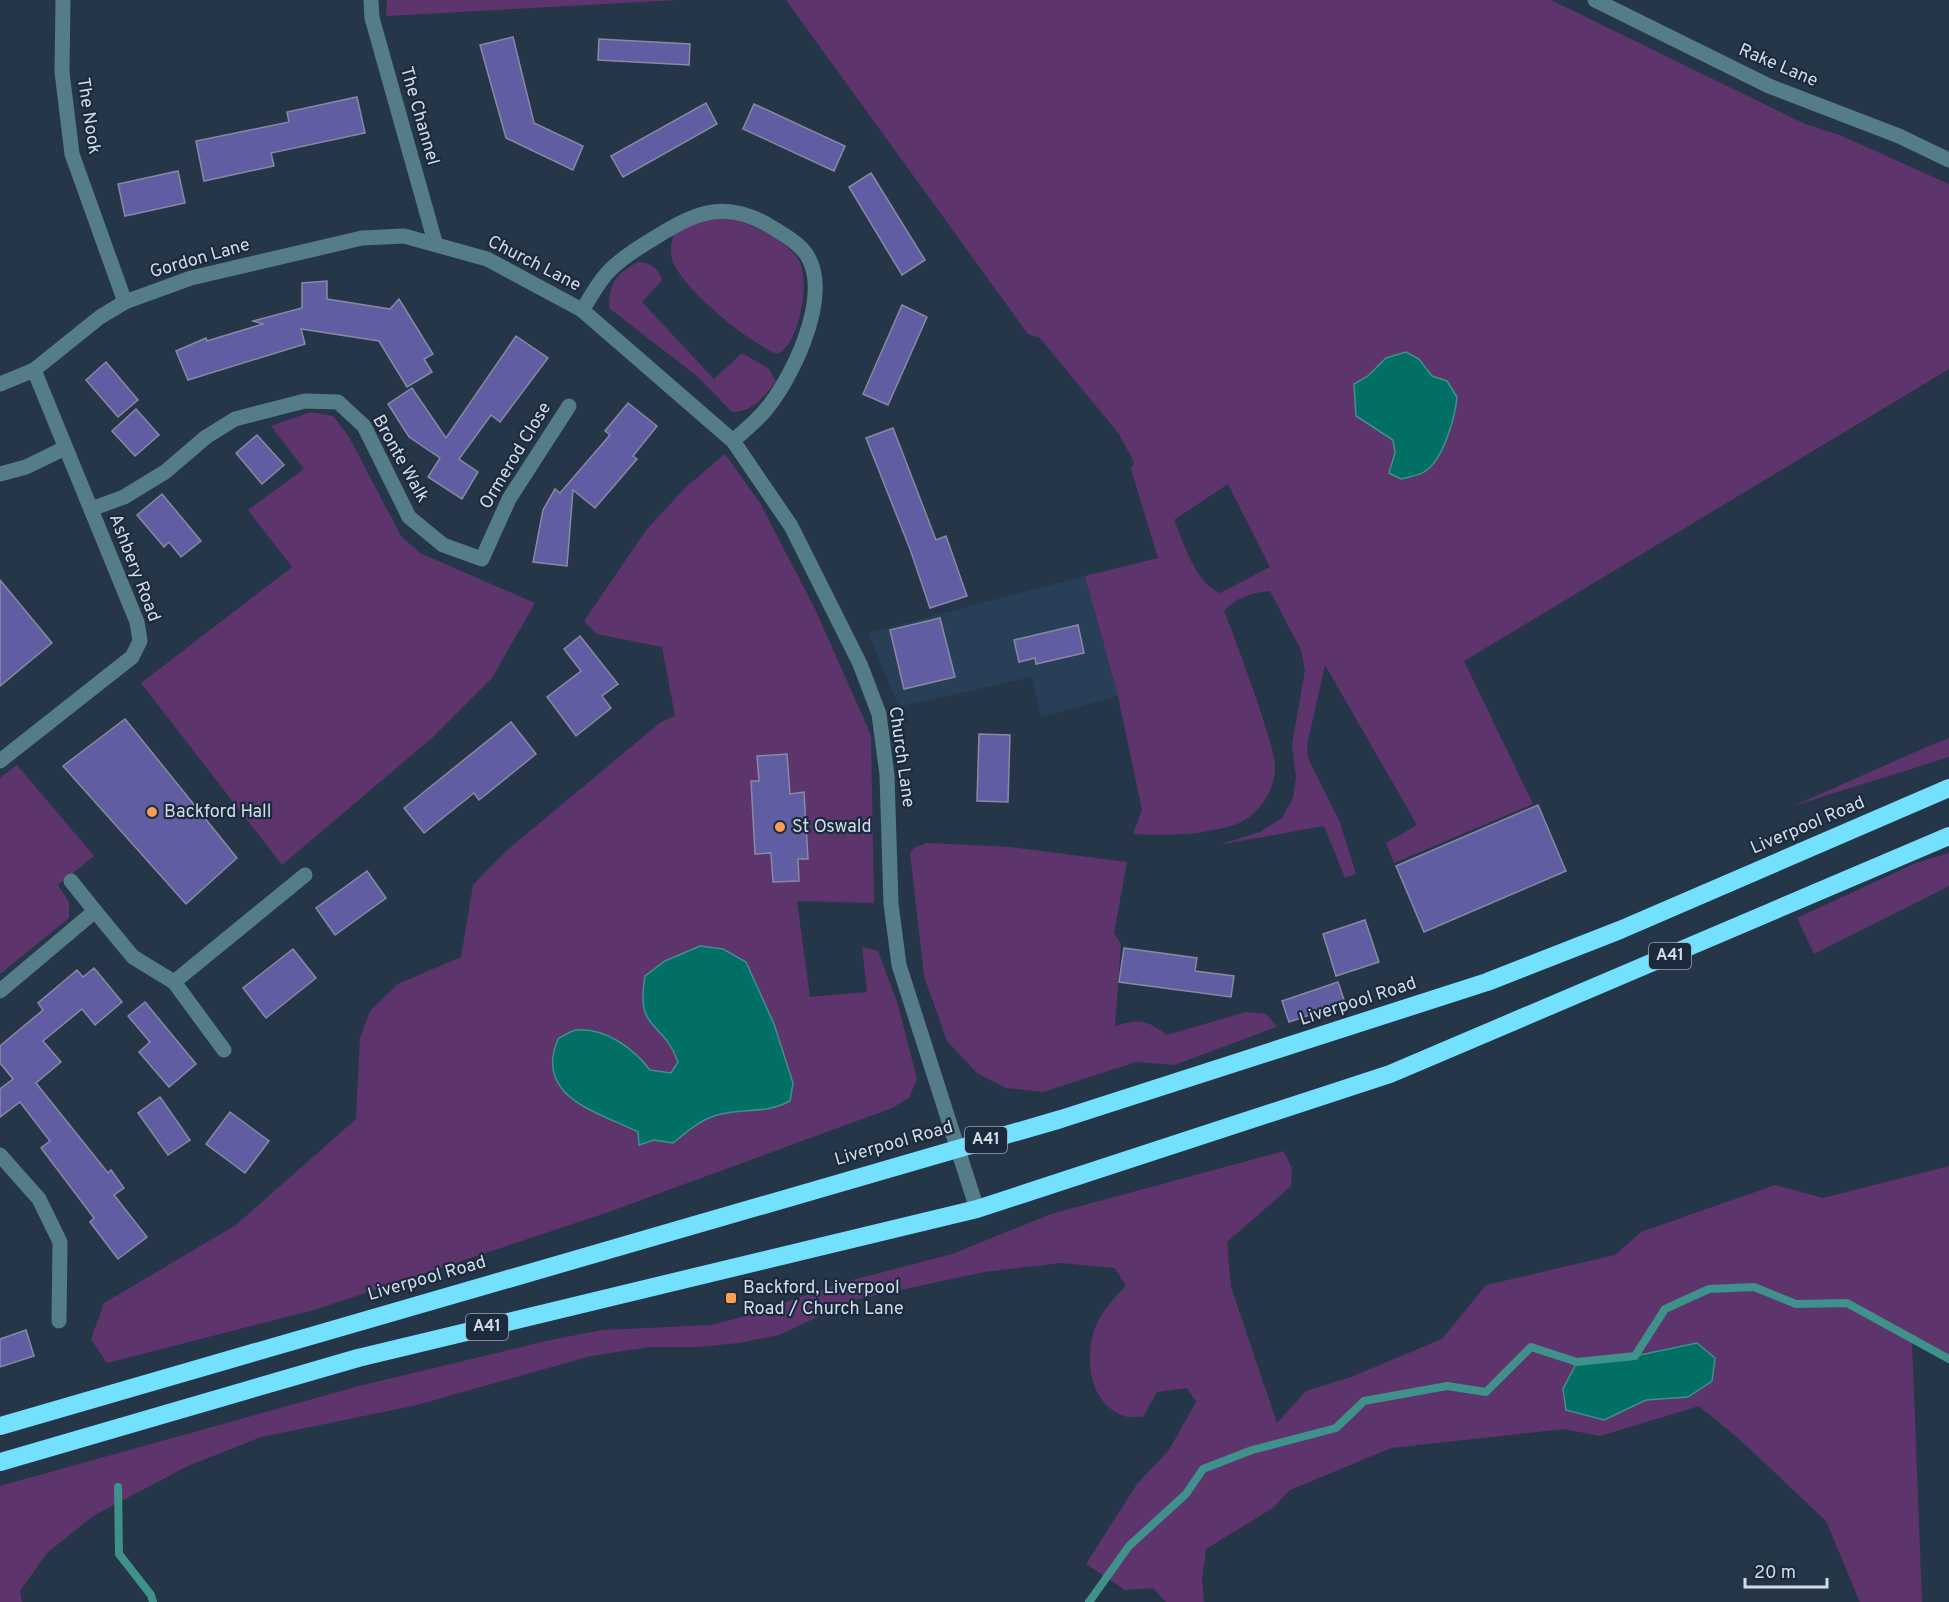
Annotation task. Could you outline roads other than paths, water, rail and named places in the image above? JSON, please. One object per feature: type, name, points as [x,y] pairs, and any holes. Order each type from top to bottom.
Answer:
[{"type":"highway","name":"Liverpool Road","points":[[0,1426],[958,1148],[1174,1083],[1487,982],[1620,930],[1949,788]]},
{"type":"highway","name":"A41","points":[[0,1462],[358,1358],[978,1209],[1390,1074],[1949,836]]},
{"type":"street","name":"The Nook","points":[[63,0],[62,72],[72,154],[125,302]]},
{"type":"street","name":"The Channel","points":[[371,0],[372,18],[435,242]]},
{"type":"street","name":"Rake Lane","points":[[1595,0],[1769,86],[1899,136],[1949,160]]},
{"type":"street","name":"Church Lane","points":[[582,310],[610,269],[684,220],[703,213],[712,210],[738,212],[766,224],[792,240],[810,261],[816,290],[810,322],[790,371],[764,412],[734,441]]},
{"type":"street","name":"Gordon Lane","points":[[0,384],[34,370],[100,317],[125,302],[191,278],[362,238],[404,236],[435,242]]},
{"type":"street","name":"Church Lane","points":[[435,242],[487,259],[582,310],[734,441],[791,526],[831,602],[879,714],[888,775],[891,904],[899,964],[978,1209]]},
{"type":"street","name":"Ashbery Road","points":[[0,761],[132,657],[140,641],[137,622],[65,448],[56,419],[34,370]]},
{"type":"street","name":"Bronte Walk","points":[[91,509],[124,497],[165,472],[206,437],[235,419],[305,400],[338,402],[364,426],[409,517],[443,545],[482,559]]},
{"type":"street","name":"Ormerod Close","points":[[482,559],[509,499],[569,406]]},
{"type":"street","points":[[0,474],[26,467],[65,448]]},
{"type":"street","points":[[174,982],[305,875]]},
{"type":"street","points":[[71,881],[133,957],[174,982],[224,1050]]},
{"type":"street","points":[[0,991],[95,911]]},
{"type":"street","points":[[0,1155],[39,1199],[60,1242],[59,1320]]},
{"type":"waterway","points":[[1089,1602],[1129,1546],[1186,1494],[1203,1469],[1252,1450],[1336,1428],[1364,1401],[1447,1386],[1486,1392],[1531,1347],[1577,1362],[1635,1356],[1665,1309],[1709,1289],[1754,1287],[1796,1304],[1847,1303],[1949,1359]]},
{"type":"waterway","points":[[118,1487],[119,1554],[151,1595],[153,1602]]},
{"type":"place","name":"Backford Hall","points":[[152,812]]},
{"type":"place","name":"St Oswald","points":[[780,827]]},
{"type":"place","name":"Backford, Liverpool Road / Church Lane","points":[[731,1298]]}]
